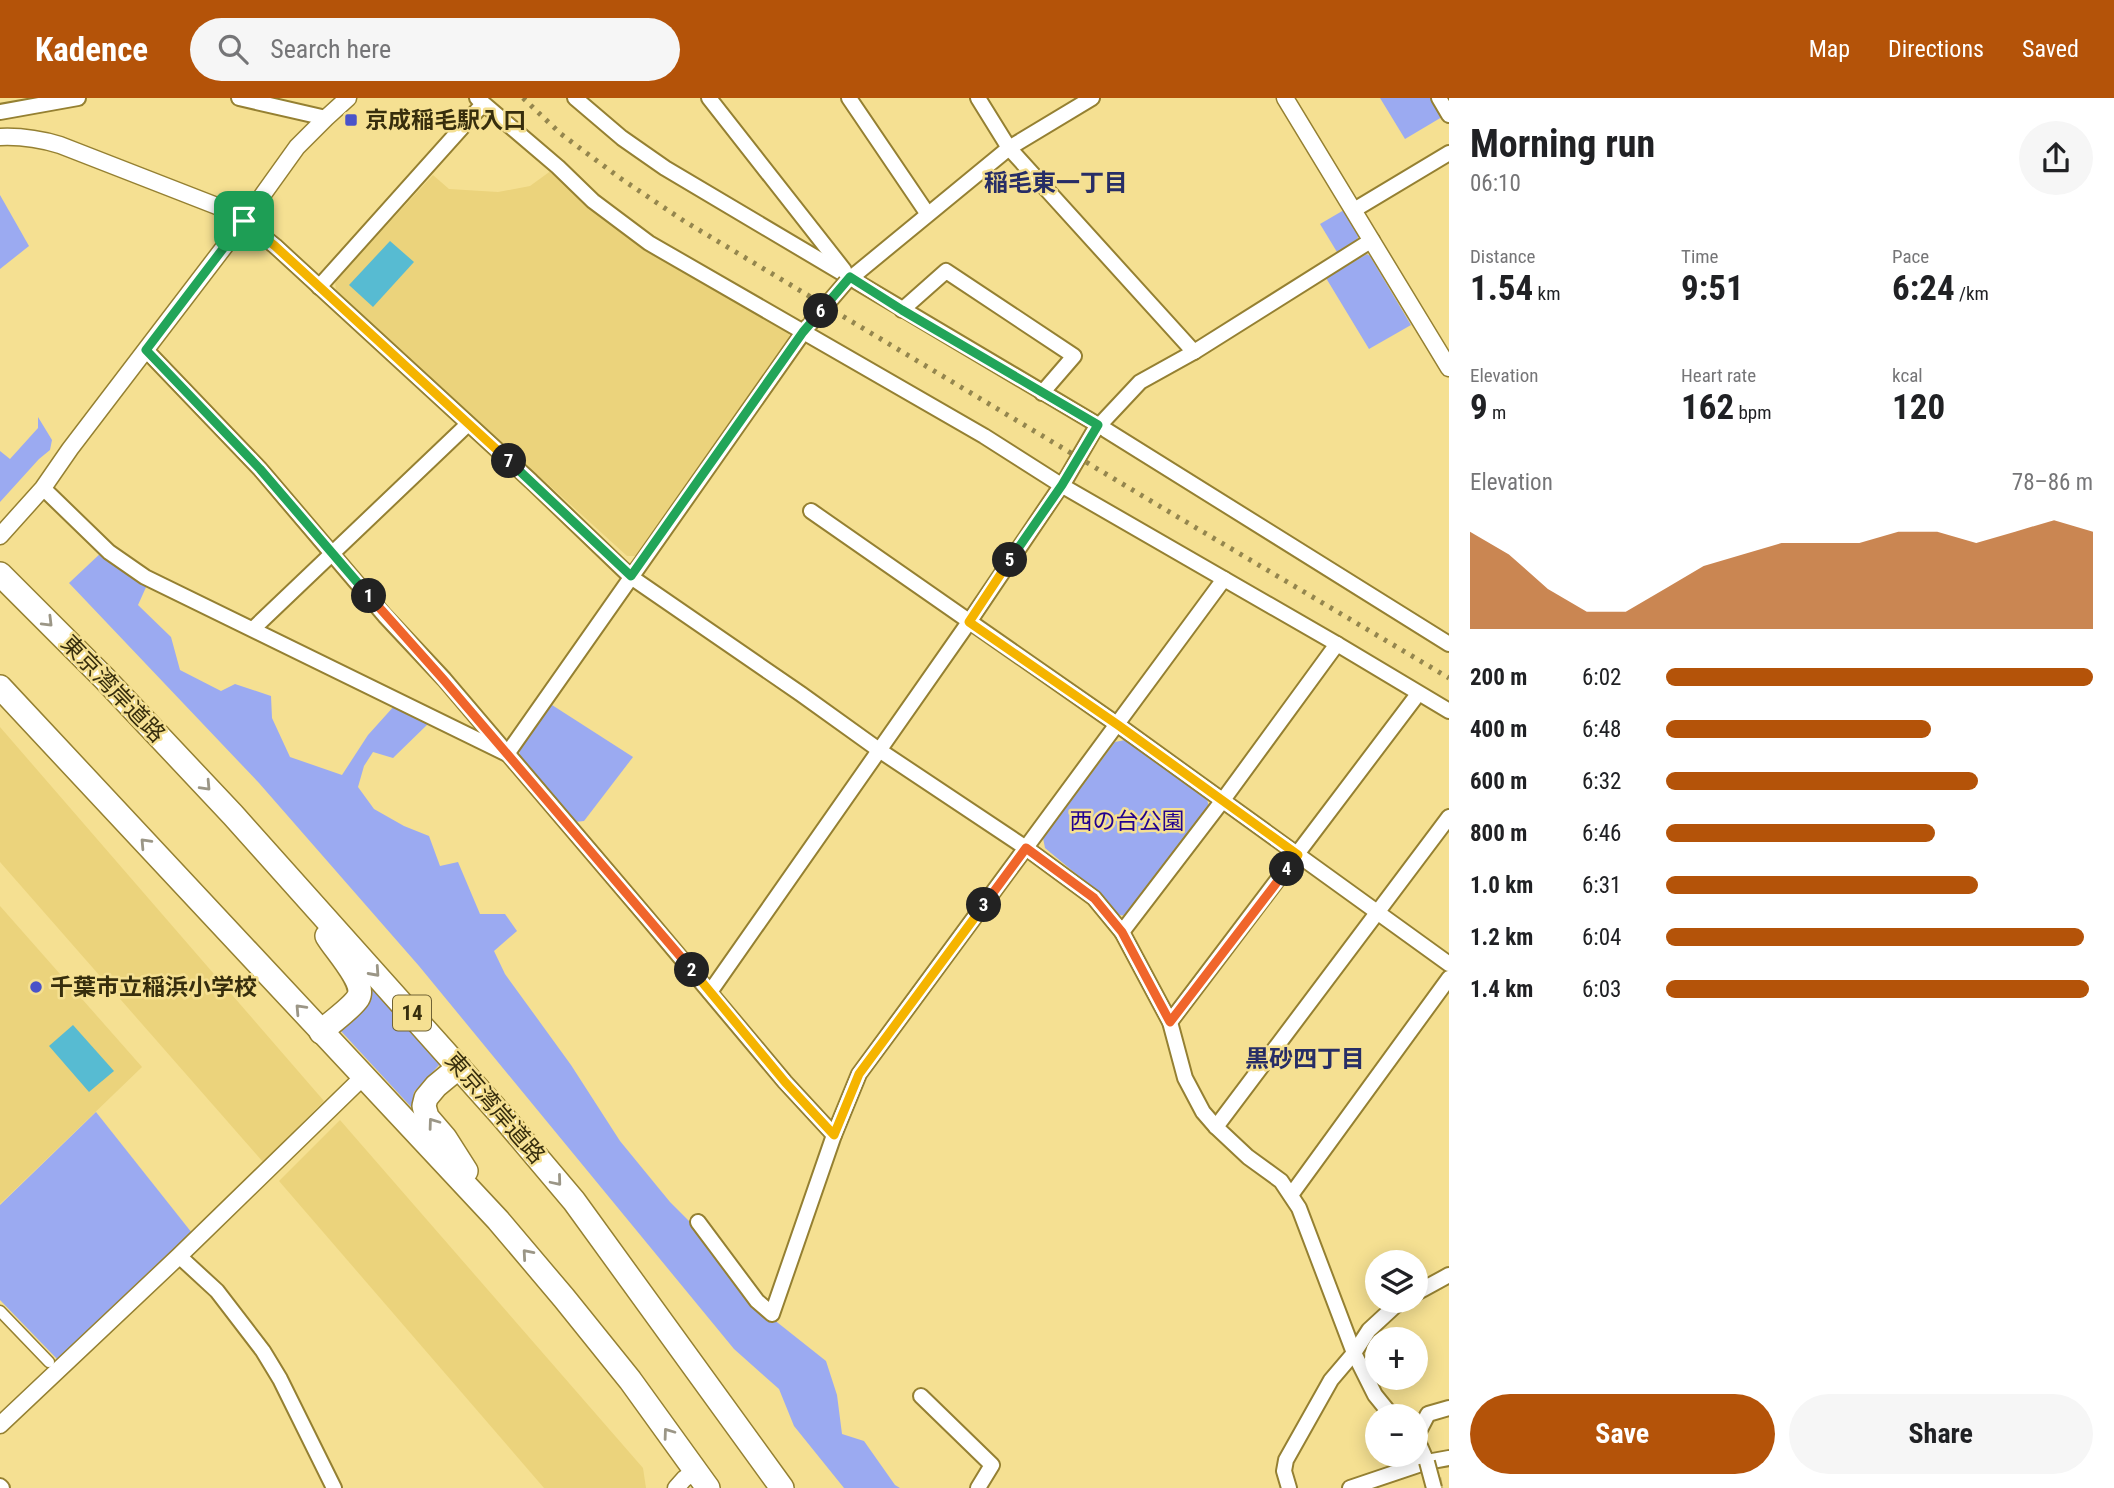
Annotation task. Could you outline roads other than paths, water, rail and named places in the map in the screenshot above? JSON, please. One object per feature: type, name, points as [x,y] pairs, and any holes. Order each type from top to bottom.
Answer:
[{"type":"highway","name":"東京湾岸道路","points":[[0,574],[140,716],[459,1066],[574,1201],[782,1488]]},
{"type":"highway","points":[[0,687],[498,1220],[630,1380],[701,1479]]},
{"type":"highway","points":[[299,888],[360,987],[358,998],[321,1032]]},
{"type":"highway","points":[[459,1066],[436,1086],[426,1098],[424,1106],[427,1117],[445,1138],[498,1220]]},
{"type":"highway","points":[[756,1451],[774,1488]]},
{"type":"street","points":[[0,112],[78,98]]},
{"type":"street","points":[[239,98],[326,118]]},
{"type":"street","points":[[0,536],[43,488],[297,147],[348,98]]},
{"type":"street","points":[[575,98],[622,138],[666,168],[1042,393],[1449,644]]},
{"type":"street","points":[[709,98],[848,279]]},
{"type":"street","points":[[849,98],[927,213]]},
{"type":"street","points":[[978,98],[1009,148],[1194,352]]},
{"type":"street","points":[[507,754],[807,328],[848,279],[1009,148],[1092,98]]},
{"type":"street","points":[[1285,98],[1449,368]]},
{"type":"street","points":[[1439,98],[1449,115]]},
{"type":"street","points":[[319,287],[480,101],[558,167],[593,201],[649,243],[807,328],[1449,711]]},
{"type":"street","points":[[0,137],[39,139],[60,145],[227,210],[244,221],[531,481],[631,576],[879,750],[1026,848],[1094,898],[1122,932],[1170,1022],[1185,1078],[1203,1112],[1248,1157],[1280,1181],[1291,1195],[1303,1217],[1354,1353],[1382,1404]]},
{"type":"street","points":[[1354,210],[1449,153]]},
{"type":"street","points":[[710,992],[969,622],[1064,482],[1096,428],[1140,382],[1194,352],[1372,240]]},
{"type":"street","points":[[902,310],[946,271],[1074,356],[1042,393]]},
{"type":"street","points":[[146,350],[260,469],[385,616],[443,679],[785,1082],[834,1135]]},
{"type":"street","points":[[253,629],[468,424]]},
{"type":"street","points":[[43,488],[109,552],[145,576],[507,754]]},
{"type":"street","points":[[811,511],[1118,725],[1449,964]]},
{"type":"street","points":[[698,1222],[757,1301],[772,1314],[834,1135],[859,1074],[1224,579]]},
{"type":"street","points":[[1122,932],[1338,644]]},
{"type":"street","points":[[1170,1022],[1418,694]]},
{"type":"street","points":[[1216,1127],[1449,817]]},
{"type":"street","points":[[1291,1195],[1449,978]]},
{"type":"street","points":[[0,1425],[363,1077]]},
{"type":"street","points":[[179,1256],[217,1291],[262,1351],[280,1379],[334,1488]]},
{"type":"street","points":[[1428,1286],[1449,1275]]},
{"type":"street","points":[[0,1311],[49,1362]]},
{"type":"street","points":[[1289,1488],[1284,1471],[1286,1460],[1331,1380],[1369,1330],[1387,1313]]},
{"type":"street","points":[[921,1396],[992,1465],[978,1488]]},
{"type":"street","points":[[1428,1414],[1449,1408]]},
{"type":"street","points":[[1428,1462],[1449,1458]]},
{"type":"street","points":[[1428,1466],[1434,1488]]},
{"type":"street","points":[[1350,1488],[1412,1467]]},
{"type":"street","points":[[676,1488],[684,1479],[701,1479]]},
{"type":"tunnel","points":[[1427,1488],[1449,1484]]},
{"type":"railway","points":[[523,98],[561,134],[684,221],[1449,678]]},
{"type":"place","name":"京成稲毛駅入口","points":[[351,120]]},
{"type":"place","name":"千葉市立稲浜小学校","points":[[36,987]]},
{"type":"district","name":"稲毛東一丁目","points":[[1056,183]]},
{"type":"district","name":"黒砂四丁目","points":[[1305,1059]]},
{"type":"park label","name":"西の台公園","points":[[1127,821]]}]
